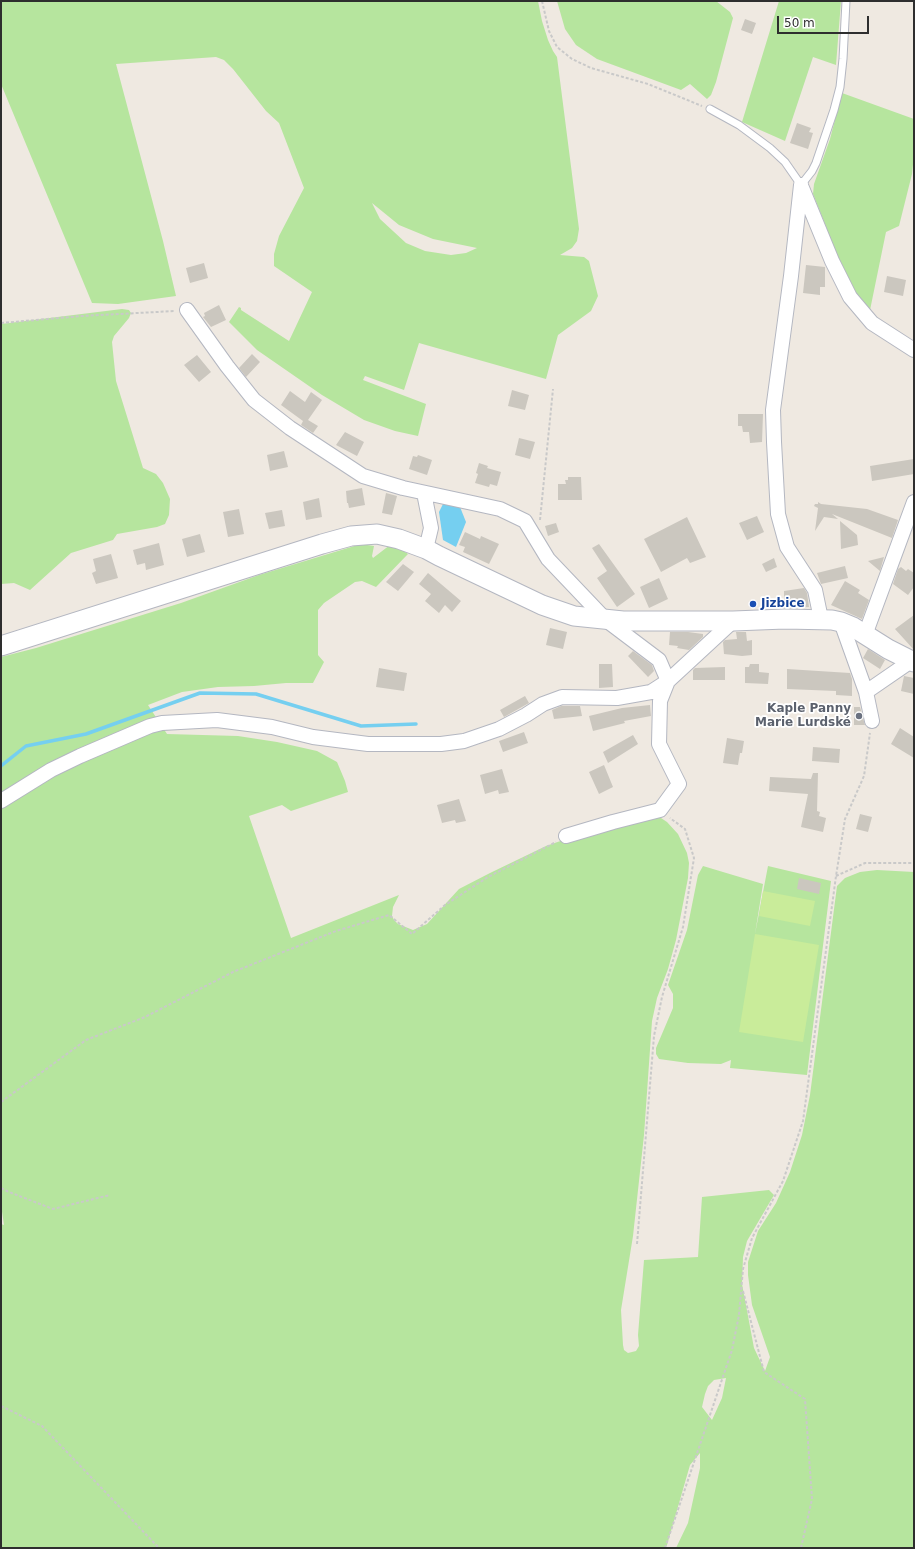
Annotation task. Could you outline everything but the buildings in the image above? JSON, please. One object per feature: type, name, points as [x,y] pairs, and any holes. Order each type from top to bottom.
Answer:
[{"type":"street","points":[[801,185],[832,261],[850,297],[872,324],[914,350]]},
{"type":"street","points":[[801,185],[791,276],[773,410],[774,442],[778,514],[787,547],[815,590],[821,619]]},
{"type":"street","points":[[187,310],[227,366],[254,400],[290,428],[363,476],[424,493],[500,509],[526,521],[548,559],[606,620],[659,660],[668,681],[660,701],[659,744],[679,784],[660,810],[566,836]]},
{"type":"street","points":[[424,493],[431,528],[426,549]]},
{"type":"street","points":[[865,635],[914,502]]},
{"type":"street","points":[[1,646],[351,536],[363,534],[385,535],[426,549],[554,610],[574,616],[606,620],[733,621],[821,619],[841,622],[853,627],[912,661],[866,692]]},
{"type":"street","points":[[1,801],[51,770],[150,726],[162,723],[217,720],[272,727],[313,737],[368,744],[441,744],[464,742],[499,729],[543,704],[562,697],[617,698],[651,692],[668,681],[733,621]]},
{"type":"street","points":[[841,622],[866,692],[872,721]]},
{"type":"lane","points":[[710,109],[739,125],[770,148],[785,162],[801,185],[812,171],[816,163],[834,110],[840,87],[846,1]]},
{"type":"path","points":[[542,1],[549,31],[557,47],[572,59],[591,68],[648,84],[710,109]]},
{"type":"path","points":[[1,323],[82,316],[187,310]]},
{"type":"path","points":[[538,541],[553,389]]},
{"type":"path","points":[[665,1548],[732,1350],[739,1315],[743,1269],[752,1238],[783,1181],[803,1121],[845,819],[864,776],[872,721]]},
{"type":"path","points":[[637,1244],[654,1036],[662,997],[684,926],[694,858],[685,829],[660,810]]},
{"type":"path","points":[[1,1102],[86,1040],[145,1017],[233,972],[336,931],[389,915],[412,934],[445,905],[488,877],[566,836]]},
{"type":"path","points":[[836,876],[865,863],[914,863]]},
{"type":"path","points":[[1,1188],[52,1209],[110,1195]]},
{"type":"path","points":[[742,1290],[764,1372],[805,1399],[812,1499],[801,1548]]},
{"type":"path","points":[[1,1406],[42,1426],[159,1548]]},
{"type":"green space","points":[[1,1],[538,1],[548,40],[557,57],[579,229],[577,241],[572,248],[560,255],[584,257],[589,261],[598,296],[591,311],[558,335],[546,379],[419,343],[404,390],[365,376],[363,380],[426,404],[418,436],[395,431],[364,420],[322,395],[257,350],[229,322],[239,307],[241,310],[289,341],[312,292],[274,266],[274,254],[279,236],[304,188],[279,123],[266,111],[233,69],[224,60],[216,57],[116,64],[176,296],[118,304],[92,303],[1,84]],"holes":[[[372,203],[399,225],[433,239],[477,248],[466,253],[451,255],[425,251],[406,243],[380,219]]]},
{"type":"green space","points":[[557,1],[716,1],[730,12],[733,18],[716,82],[711,95],[707,99],[690,84],[681,90],[597,59],[576,45],[565,29]]},
{"type":"green space","points":[[779,1],[841,1],[836,65],[813,57],[785,141],[742,122]]},
{"type":"green space","points":[[842,93],[914,119],[914,155],[912,174],[899,226],[886,232],[869,315],[857,297],[827,239],[827,229],[813,194],[814,184],[830,139]]},
{"type":"green space","points":[[122,309],[129,310],[131,313],[129,318],[114,336],[112,342],[116,381],[143,468],[156,474],[163,483],[170,499],[169,515],[165,524],[157,527],[117,534],[113,540],[71,553],[30,590],[14,583],[1,584],[1,324]]},
{"type":"green space","points":[[361,544],[374,546],[373,558],[390,545],[398,547],[408,554],[376,587],[362,581],[355,582],[324,603],[318,610],[318,655],[324,662],[313,683],[218,687],[182,692],[148,705],[167,734],[238,736],[277,742],[317,751],[337,762],[348,792],[291,811],[282,805],[249,816],[291,938],[399,895],[393,907],[392,916],[398,924],[413,930],[427,924],[459,889],[546,846],[601,827],[649,815],[661,818],[678,834],[687,853],[689,863],[688,878],[676,940],[668,969],[657,998],[652,1021],[644,1135],[633,1236],[621,1310],[623,1345],[624,1350],[628,1353],[636,1351],[639,1346],[638,1335],[644,1260],[698,1257],[702,1197],[769,1190],[774,1195],[747,1241],[743,1257],[742,1284],[754,1348],[765,1371],[770,1357],[752,1305],[748,1275],[748,1262],[758,1231],[776,1203],[790,1172],[802,1135],[810,1095],[837,886],[845,878],[860,872],[877,870],[914,872],[914,1548],[676,1548],[688,1523],[700,1468],[700,1453],[690,1465],[665,1548],[1,1548],[1,1224],[4,1225],[1,1205],[1,657],[36,648],[181,603],[259,575]],"holes":[[[726,1378],[722,1398],[712,1420],[702,1407],[705,1394],[708,1386],[714,1380]]]},
{"type":"green space","points":[[703,866],[763,884],[755,934],[768,866],[831,881],[807,1075],[730,1068],[731,1060],[721,1064],[688,1063],[659,1059],[656,1054],[656,1048],[673,1008],[673,994],[668,985],[687,930],[698,875]]},
{"type":"green space","points":[[763,891],[815,901],[810,926],[759,916]]},
{"type":"green space","points":[[755,934],[819,945],[803,1042],[739,1032]]},
{"type":"water","points":[[443,504],[460,507],[466,522],[456,547],[443,540],[439,512]]},
{"type":"waterway","points":[[1,766],[26,746],[86,734],[200,693],[256,694],[361,726],[416,724]]},
{"type":"place","name":"Jizbice","points":[[753,604]]},
{"type":"place","name":"Kaple Panny Marie Lurdské","points":[[859,716]]}]
